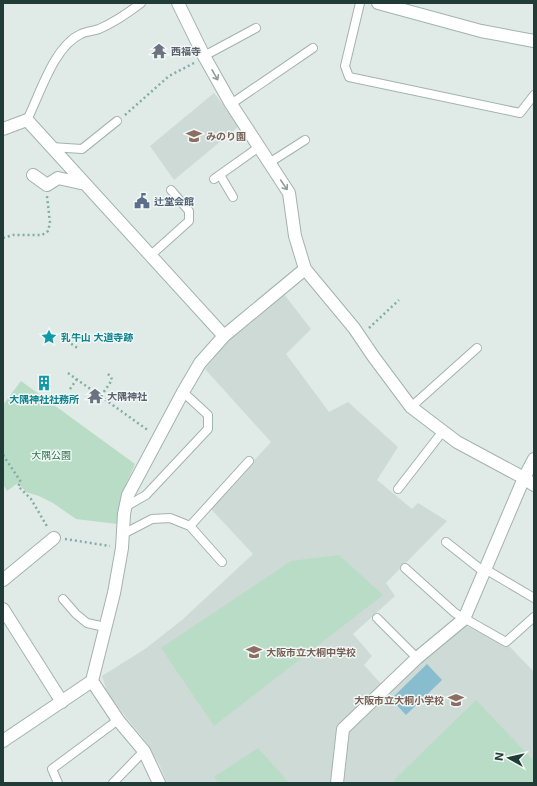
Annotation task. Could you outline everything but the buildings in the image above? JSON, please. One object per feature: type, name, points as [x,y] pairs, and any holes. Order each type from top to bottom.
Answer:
[{"type":"street","points":[[178,3],[204,57],[231,104],[289,193],[295,236],[305,269],[360,337],[411,407],[457,442],[529,481]]},
{"type":"street","points":[[378,3],[481,32],[534,41]]},
{"type":"street","points":[[3,129],[27,120],[224,336]]},
{"type":"street","points":[[33,175],[47,185],[58,178],[85,184]]},
{"type":"street","points":[[3,741],[92,681],[114,593],[122,548],[125,507],[128,495],[158,437],[200,363],[224,336],[305,269]]},
{"type":"street","points":[[336,783],[344,729],[417,658],[464,619],[485,571],[529,481],[534,459]]},
{"type":"street","points":[[3,580],[54,538]]},
{"type":"street","points":[[3,609],[62,702]]},
{"type":"street","points":[[92,681],[118,720],[144,751],[159,783]]},
{"type":"lane","points":[[27,120],[51,68],[66,45],[81,34],[99,29],[123,17],[141,3]]},
{"type":"lane","points":[[360,3],[345,66],[349,77],[520,113],[534,95]]},
{"type":"lane","points":[[204,57],[256,28]]},
{"type":"lane","points":[[231,104],[313,48]]},
{"type":"lane","points":[[51,147],[82,149],[117,121]]},
{"type":"lane","points":[[269,163],[305,140]]},
{"type":"lane","points":[[233,197],[217,177],[259,147]]},
{"type":"lane","points":[[150,256],[189,221],[189,211],[171,190]]},
{"type":"lane","points":[[411,407],[477,348]]},
{"type":"lane","points":[[125,507],[146,495],[208,429],[208,415],[183,392]]},
{"type":"lane","points":[[398,489],[443,431]]},
{"type":"lane","points":[[190,526],[249,460]]},
{"type":"lane","points":[[123,534],[152,519],[170,518],[190,526],[222,562]]},
{"type":"lane","points":[[446,542],[485,571],[534,598]]},
{"type":"lane","points":[[405,568],[455,613],[506,642],[534,617]]},
{"type":"lane","points":[[63,599],[76,614],[86,622],[105,627]]},
{"type":"lane","points":[[377,618],[417,658]]},
{"type":"lane","points":[[58,783],[52,769],[118,720]]},
{"type":"lane","points":[[113,783],[144,751]]},
{"type":"path","points":[[117,121],[169,76],[204,57]]},
{"type":"path","points":[[3,238],[13,235],[42,235],[48,231],[50,223],[47,185]]},
{"type":"path","points":[[360,337],[399,300]]},
{"type":"path","points":[[67,340],[79,349]]},
{"type":"path","points":[[68,373],[158,437]]},
{"type":"path","points":[[101,396],[112,380],[111,376],[108,374]]},
{"type":"path","points":[[70,389],[77,379]]},
{"type":"path","points":[[3,455],[21,482],[18,486],[30,499],[54,538],[122,548]]},
{"type":"shaded area","name":"みのり園","points":[[214,93],[239,126],[174,180],[150,146]]},
{"type":"shaded area","name":"大阪市立大桐中学校","points":[[284,294],[311,329],[286,354],[329,412],[348,402],[398,447],[377,480],[412,509],[418,503],[447,521],[386,583],[395,596],[353,634],[372,656],[364,665],[383,686],[338,727],[331,783],[167,783],[160,766],[147,743],[108,695],[102,676],[145,649],[182,620],[253,554],[210,508],[271,442],[205,369],[223,346]]},
{"type":"shaded area","name":"大阪市立大桐小学校","points":[[464,625],[510,647],[534,672],[534,783],[341,783],[348,729],[419,662]]},
{"type":"green space","name":"大隅公園","points":[[21,381],[135,464],[123,491],[117,524],[76,519],[53,503],[39,496],[26,492],[18,483],[7,491],[3,484],[3,405]]},
{"type":"green space","points":[[339,555],[383,595],[214,726],[161,648],[291,561]]},
{"type":"green space","points":[[476,700],[534,761],[534,783],[396,783],[394,780]]},
{"type":"green space","points":[[258,748],[289,783],[219,783],[214,777]]},
{"type":"water","points":[[427,664],[442,680],[406,715],[391,699]]},
{"type":"place","name":"西福寺","points":[[159,51]]},
{"type":"place","name":"みのり園","points":[[194,136]]},
{"type":"place","name":"辻堂会館","points":[[142,201]]},
{"type":"place","name":"乳牛山 大道寺跡","points":[[49,337]]},
{"type":"place","name":"大隅神社社務所","points":[[44,383]]},
{"type":"place","name":"大隅神社","points":[[95,396]]},
{"type":"place","name":"大阪市立大桐中学校","points":[[254,652]]},
{"type":"place","name":"大阪市立大桐小学校","points":[[456,700]]}]
